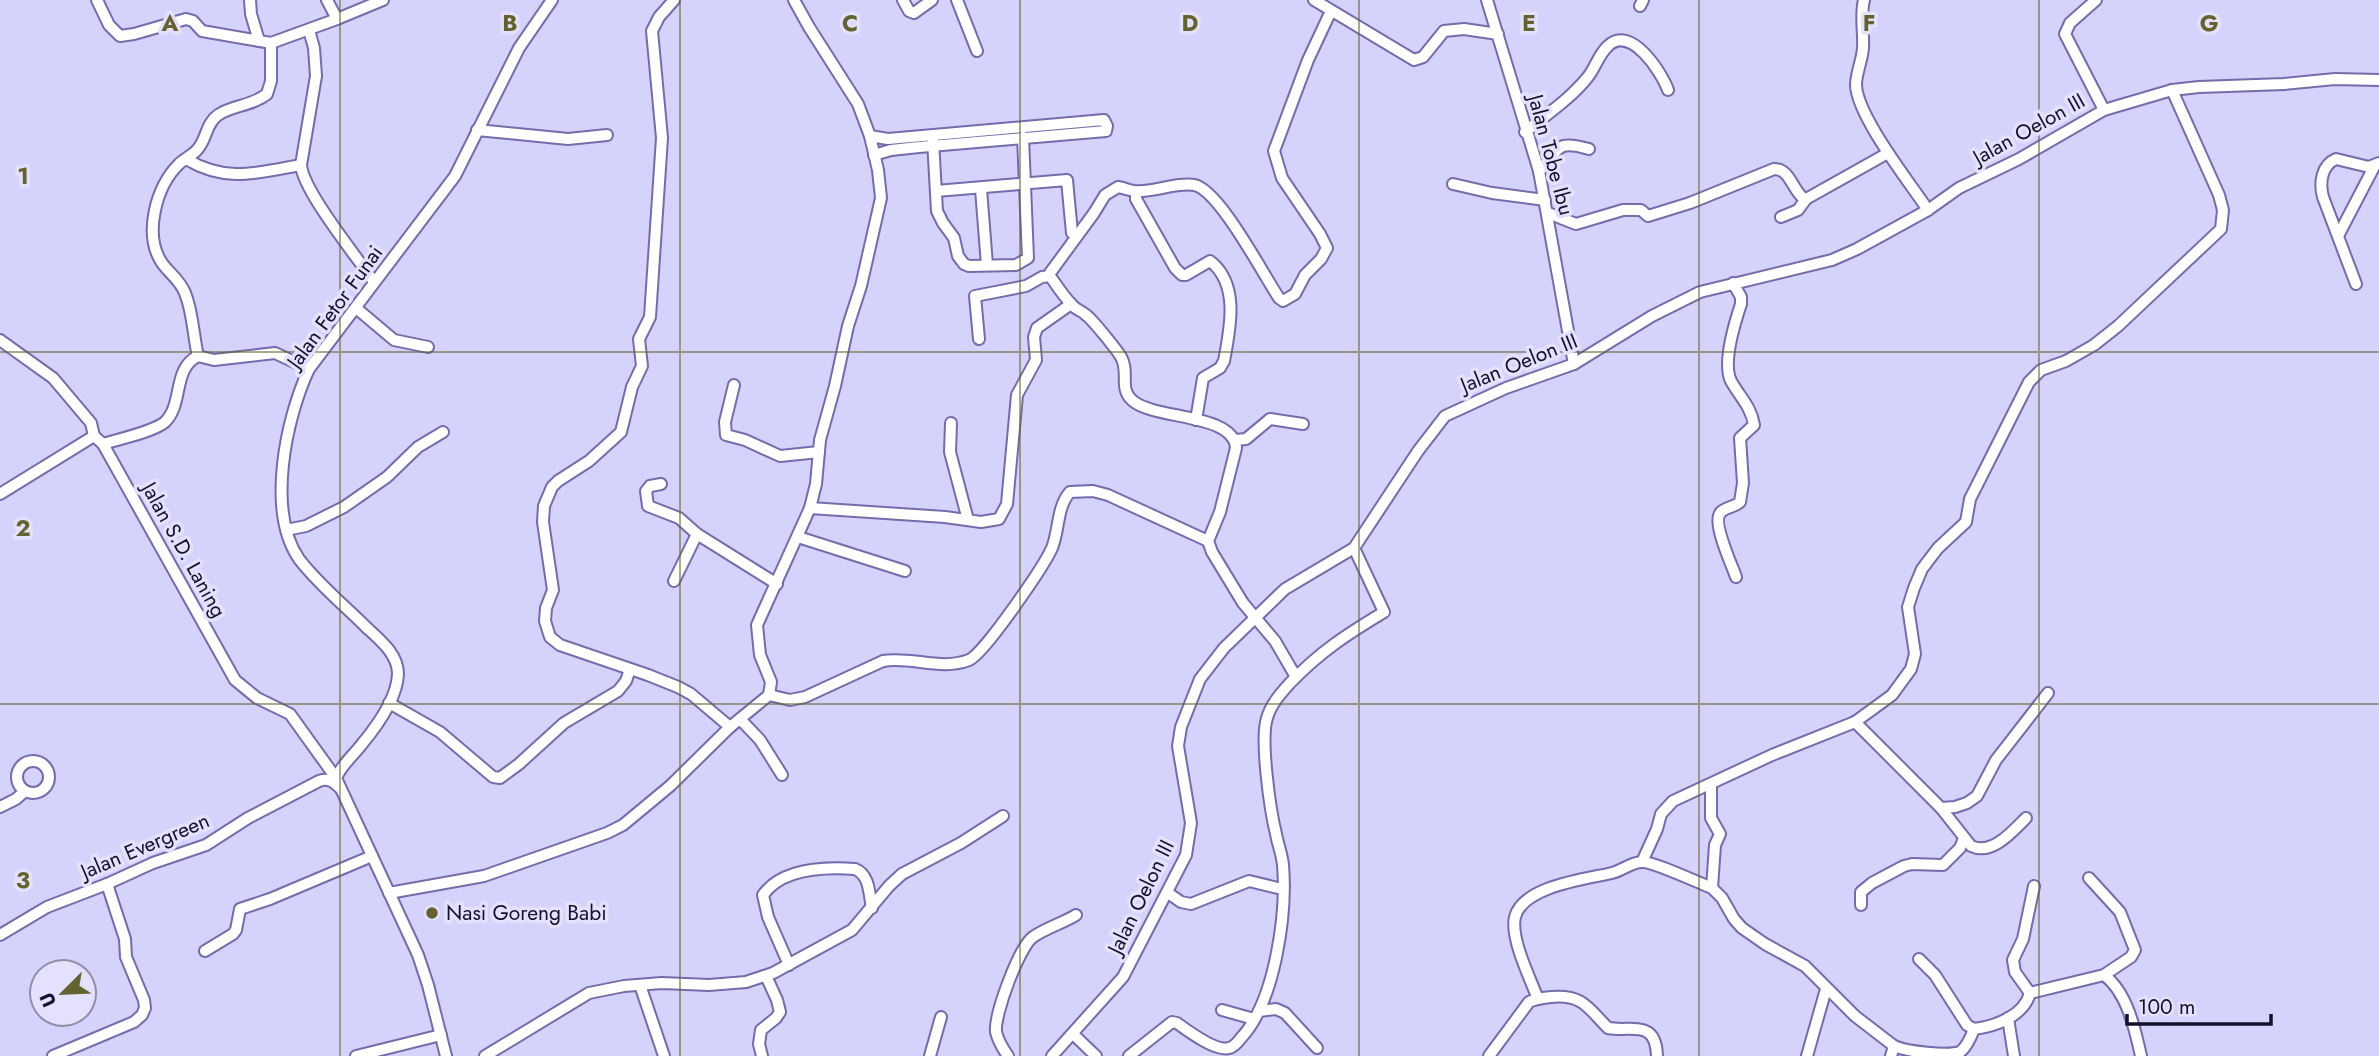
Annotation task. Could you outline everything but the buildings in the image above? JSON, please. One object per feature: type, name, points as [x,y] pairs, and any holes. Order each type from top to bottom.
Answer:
[{"type":"street","points":[[97,0],[109,26],[120,36],[186,19],[193,20],[202,31],[265,42],[309,30],[383,0]]},
{"type":"street","points":[[198,356],[185,294],[157,253],[154,211],[170,175],[201,146],[207,128],[217,116],[250,104],[267,94],[271,81],[265,42],[251,14],[250,0]]},
{"type":"street","points":[[327,0],[337,19]]},
{"type":"street","name":"Jalan Fetor Funai","points":[[338,783],[340,770],[364,743],[389,703],[398,675],[393,655],[381,640],[313,576],[299,558],[286,530],[281,498],[296,402],[309,369],[455,176],[519,48],[552,0]]},
{"type":"street","points":[[674,0],[659,17],[652,31],[661,119],[661,155],[650,317],[639,339],[642,366],[632,387],[621,432],[607,446],[552,487],[543,513],[553,590],[546,608],[545,621],[550,637],[560,645],[648,675],[691,694],[730,727]]},
{"type":"street","points":[[389,893],[484,876],[623,825],[670,786],[730,727],[769,695],[771,682],[760,655],[757,625],[810,508],[816,484],[822,428],[879,212],[878,170],[870,136],[858,104],[794,0]]},
{"type":"street","points":[[903,0],[909,11],[914,13],[932,0]]},
{"type":"street","points":[[957,0],[977,51]]},
{"type":"street","points":[[1314,0],[1414,60],[1423,57],[1444,31],[1464,29],[1498,34]]},
{"type":"street","name":"Jalan Tobe Ibu","points":[[1487,0],[1539,171],[1574,364]]},
{"type":"street","points":[[1864,0],[1863,47],[1856,76],[1857,94],[1888,153],[1928,210]]},
{"type":"street","points":[[2096,0],[2070,23],[2065,34],[2104,110]]},
{"type":"street","points":[[1050,276],[1105,195],[1118,187],[1136,192],[1192,185],[1202,188],[1222,210],[1255,255],[1279,298],[1283,301],[1293,297],[1305,275],[1327,248],[1282,178],[1274,151],[1308,60],[1331,11]]},
{"type":"street","points":[[309,30],[314,48],[316,76],[301,165],[302,173],[310,190],[374,282]]},
{"type":"street","points":[[1525,132],[1589,77],[1603,51],[1614,41],[1624,40],[1643,51],[1668,90]]},
{"type":"street","name":"Jalan Oelon III","points":[[1052,1056],[1123,977],[1186,855],[1191,823],[1179,754],[1181,727],[1191,699],[1207,669],[1224,648],[1294,583],[1354,548],[1424,442],[1445,416],[1506,388],[1574,364],[1669,307],[1700,292],[1832,260],[1857,249],[1928,210],[1959,188],[2020,159],[2104,110],[2172,90],[2335,79],[2379,80]]},
{"type":"street","points":[[1642,862],[1665,807],[1689,792],[1855,722],[1892,695],[1911,669],[1915,654],[1909,607],[1922,569],[1938,548],[1966,522],[1970,499],[2029,382],[2041,370],[2066,361],[2102,338],[2221,229],[2223,211],[2219,195],[2172,90]]},
{"type":"street","points":[[870,136],[888,139],[932,133],[1022,132],[1105,131],[1107,126],[1104,120],[1022,132],[933,146],[891,150],[874,155]]},
{"type":"street","points":[[477,130],[568,138],[607,135]]},
{"type":"street","points":[[932,133],[937,211],[954,238],[958,256],[964,264],[1016,265],[1028,258],[1022,132]]},
{"type":"street","points":[[1539,171],[1560,146],[1589,149]]},
{"type":"street","points":[[1781,218],[1798,210],[1806,199],[1888,153]]},
{"type":"street","points":[[186,159],[202,169],[230,175],[301,165]]},
{"type":"street","points":[[2356,284],[2321,188],[2322,175],[2332,160],[2341,159],[2366,166],[2377,164]]},
{"type":"street","points":[[2338,236],[2377,164]]},
{"type":"street","points":[[1548,213],[1576,224],[1623,210],[1641,210],[1648,216],[1690,203],[1774,169],[1786,173],[1795,191],[1806,199]]},
{"type":"street","points":[[936,191],[1067,180],[1072,233]]},
{"type":"street","points":[[1453,184],[1492,193],[1545,200]]},
{"type":"street","points":[[981,189],[987,265]]},
{"type":"street","points":[[1136,192],[1136,199],[1175,268],[1182,275],[1186,275],[1207,261],[1213,262],[1228,285],[1231,296],[1224,361],[1220,368],[1203,377],[1196,420]]},
{"type":"street","points":[[1050,276],[1071,304],[1089,317],[1121,356],[1125,370],[1123,384],[1134,402],[1224,429],[1235,440],[1236,448],[1220,512],[1208,541],[1212,552],[1255,618],[1275,641],[1296,677]]},
{"type":"street","points":[[979,340],[975,296],[1026,286],[1042,277],[1050,276]]},
{"type":"street","points":[[1733,283],[1741,297],[1741,304],[1727,369],[1752,415],[1754,425],[1740,438],[1743,483],[1740,502],[1721,511],[1718,517],[1736,577]]},
{"type":"street","points":[[810,508],[995,521],[1003,514],[1007,504],[1017,395],[1036,360],[1034,333],[1071,304]]},
{"type":"street","points":[[356,307],[394,340],[428,347]]},
{"type":"street","name":"Jalan S.D. Laning","points":[[0,340],[53,378],[90,423],[236,680],[257,698],[290,714],[338,783]]},
{"type":"street","points":[[0,494],[99,440],[162,424],[173,407],[187,363],[198,356],[214,360],[275,353],[309,369]]},
{"type":"street","points":[[734,385],[725,422],[726,435],[745,440],[780,456],[819,452]]},
{"type":"street","points":[[1235,440],[1246,439],[1270,419],[1303,424]]},
{"type":"street","points":[[951,423],[950,452],[968,520]]},
{"type":"street","points":[[286,530],[306,526],[344,507],[387,477],[418,447],[443,432]]},
{"type":"street","points":[[661,484],[650,486],[646,491],[648,506],[680,518],[697,534],[777,584]]},
{"type":"street","points":[[769,695],[790,700],[805,697],[892,660],[944,664],[970,660],[977,656],[1051,549],[1063,502],[1073,491],[1093,491],[1108,495],[1208,541]]},
{"type":"street","points":[[674,581],[697,534]]},
{"type":"street","points":[[799,537],[905,571]]},
{"type":"street","points":[[1129,1056],[1172,1022],[1217,1052],[1228,1049],[1246,1033],[1257,1015],[1269,984],[1279,942],[1283,904],[1283,865],[1273,820],[1265,722],[1279,695],[1332,643],[1384,612],[1354,548]]},
{"type":"street","points":[[389,703],[440,732],[493,777],[500,778],[564,723],[618,691],[626,681],[629,669]]},
{"type":"street","points":[[1941,808],[1968,803],[1977,796],[1996,760],[2048,693]]},
{"type":"street","points":[[740,719],[760,740],[782,775]]},
{"type":"street","points":[[1855,722],[1941,808],[1971,846],[1983,849],[2004,839],[2026,818]]},
{"type":"street","name":"Jalan Evergreen","points":[[0,935],[47,907],[153,863],[206,845],[248,818],[319,781],[325,779],[338,783]]},
{"type":"street","points":[[338,783],[418,955],[446,1056]]},
{"type":"street","points":[[1711,784],[1712,818],[1720,834],[1715,845],[1712,888]]},
{"type":"street","points":[[0,807],[25,791]]},
{"type":"street","points":[[485,1056],[581,996],[598,991],[640,985],[746,982],[766,976],[852,930],[888,886],[902,874],[961,844],[1003,816]]},
{"type":"street","points":[[1861,905],[1861,892],[1872,883],[1912,864],[1943,865],[1960,848],[1964,838]]},
{"type":"street","points":[[205,951],[233,934],[240,909],[372,856]]},
{"type":"street","points":[[1538,999],[1516,931],[1516,915],[1520,906],[1527,898],[1546,890],[1649,862],[1712,888],[1742,928],[1804,966],[1893,1051],[1965,1054],[1974,1029]]},
{"type":"street","points":[[789,965],[764,907],[763,895],[771,886],[804,871],[855,869],[866,878],[872,908]]},
{"type":"street","points":[[2030,993],[2104,975],[2131,957],[2135,950],[2120,912],[2089,878]]},
{"type":"street","points":[[1168,893],[1181,902],[1191,904],[1249,881],[1282,890]]},
{"type":"street","points":[[53,1056],[134,1022],[145,1008],[141,991],[126,957],[125,939],[107,884]]},
{"type":"street","points":[[2030,993],[2014,968],[2013,960],[2023,939],[2034,886]]},
{"type":"street","points":[[1008,1056],[999,1039],[996,1024],[1018,960],[1032,937],[1076,915]]},
{"type":"street","points":[[1919,959],[1935,975],[1967,1025],[1974,1029],[1988,1027],[2008,1018],[2026,1002],[2030,993]]},
{"type":"street","points":[[2104,975],[2117,990],[2131,1018],[2141,1056]]},
{"type":"street","points":[[762,1056],[759,1044],[761,1030],[780,1012],[778,1000],[766,976]]},
{"type":"street","points":[[640,985],[664,1056]]},
{"type":"street","points":[[1807,1056],[1826,989]]},
{"type":"street","points":[[1489,1056],[1527,1005],[1538,999],[1566,996],[1591,1007],[1608,1027],[1644,1030],[1654,1038],[1657,1056]]},
{"type":"street","points":[[1222,1010],[1257,1015],[1276,1009],[1285,1013],[1317,1048]]},
{"type":"street","points":[[930,1056],[941,1017]]},
{"type":"street","points":[[2008,1018],[2014,1056]]},
{"type":"street","points":[[1073,1034],[1096,1056]]},
{"type":"street","points":[[356,1056],[441,1035]]},
{"type":"place","name":"Nasi Goreng Babi","points":[[432,913]]}]
